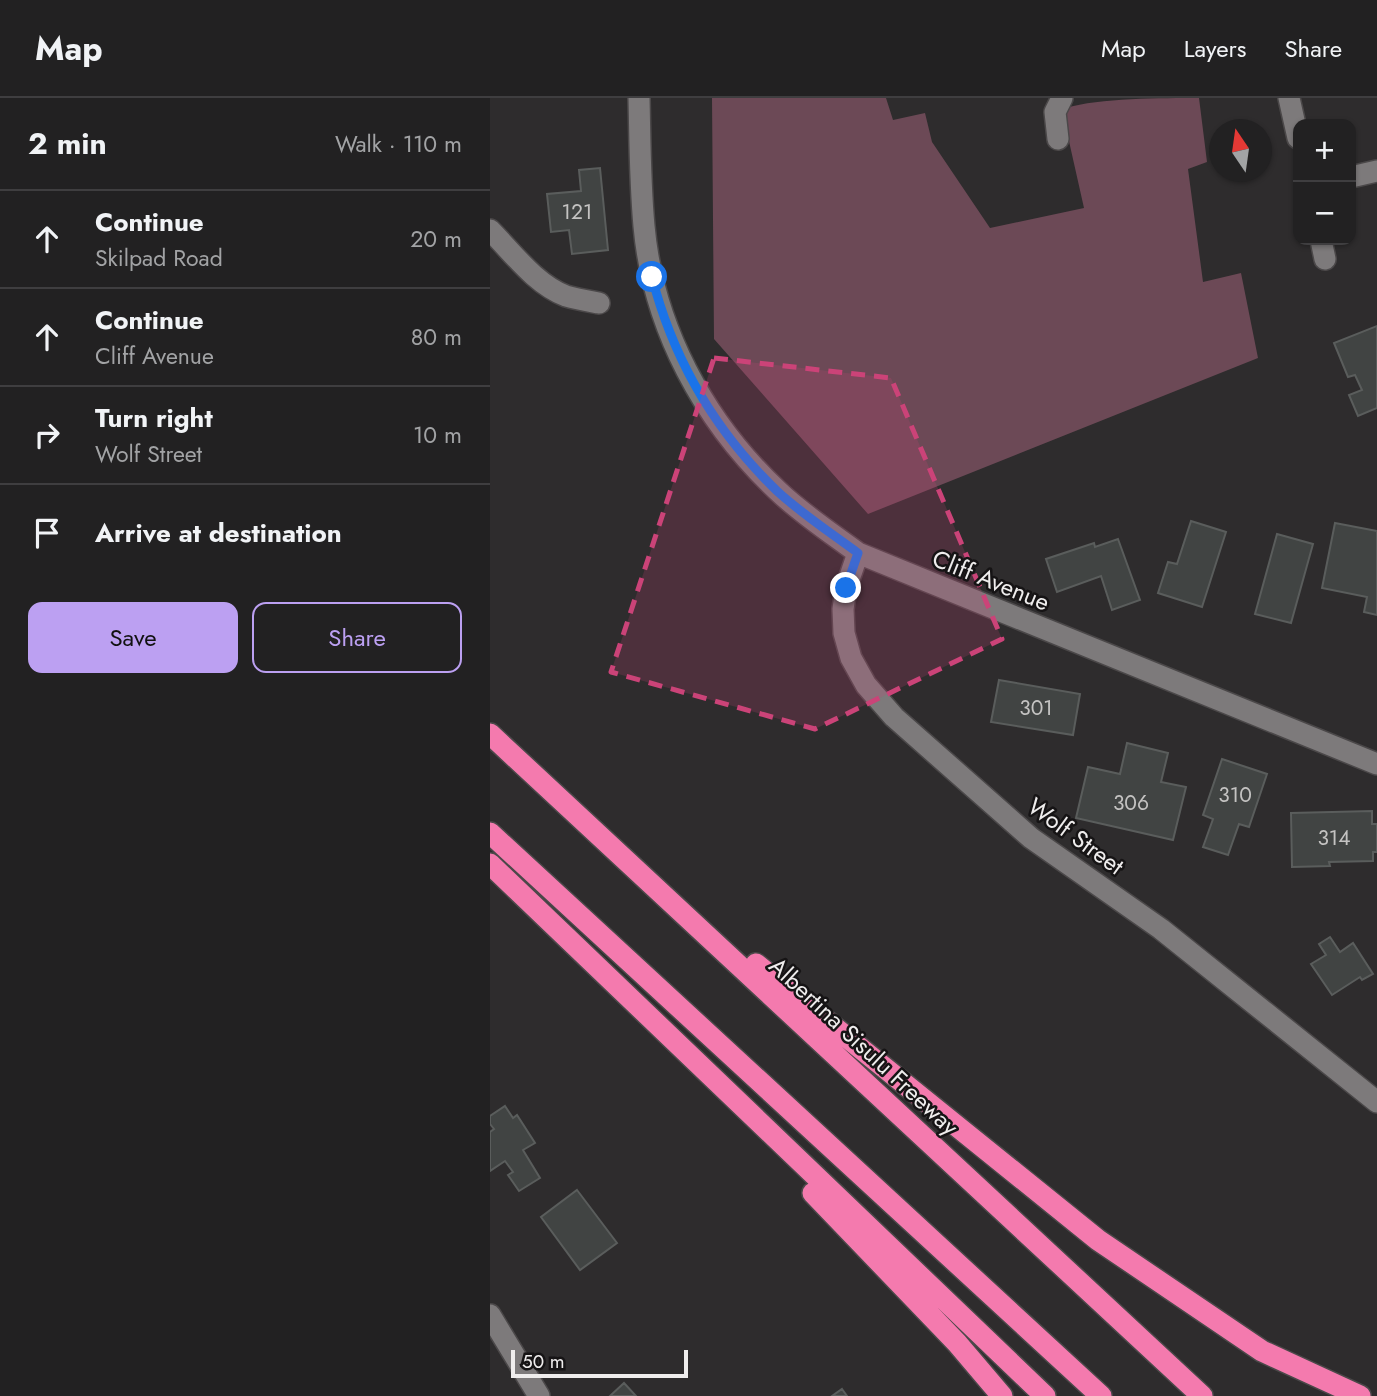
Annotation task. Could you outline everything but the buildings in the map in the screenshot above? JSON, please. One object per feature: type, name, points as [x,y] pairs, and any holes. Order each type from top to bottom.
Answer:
[{"type":"highway","name":"Albertina Sisulu Freeway","points":[[490,734],[1202,1396]]},
{"type":"highway","points":[[490,833],[1101,1396]]},
{"type":"highway","points":[[490,864],[1045,1396]]},
{"type":"highway","points":[[688,918],[728,941],[1098,1240],[1262,1351],[1360,1396]]},
{"type":"highway","points":[[641,1009],[658,1033],[697,1076],[957,1343],[1002,1396]]},
{"type":"street","name":"Cliff Avenue","points":[[639,98],[644,228],[652,277],[669,334],[687,372],[712,414],[740,451],[778,492],[858,553],[1377,764]]},
{"type":"street","points":[[1058,139],[1055,112],[1062,98]]},
{"type":"street","points":[[1289,98],[1294,119]]},
{"type":"street","points":[[1356,176],[1377,171]]},
{"type":"street","points":[[490,230],[533,275],[550,287],[565,295],[599,303]]},
{"type":"street","name":"Wolf Street","points":[[858,553],[846,588],[844,633],[851,658],[866,685],[894,717],[1031,838],[1161,929],[1377,1102]]},
{"type":"street","points":[[490,1315],[540,1396]]},
{"type":"highlighted area","points":[[714,358],[891,378],[1002,639],[815,729],[611,672]]},
{"type":"shaded area","points":[[712,98],[886,98],[893,120],[925,113],[932,142],[990,228],[1084,208],[1064,119],[1066,108],[1113,100],[1199,98],[1207,162],[1188,169],[1203,282],[1241,273],[1258,358],[868,514],[714,339]]},
{"type":"route","points":[[652,277],[669,334],[687,372],[712,414],[740,451],[778,492],[858,553],[846,588]]}]
